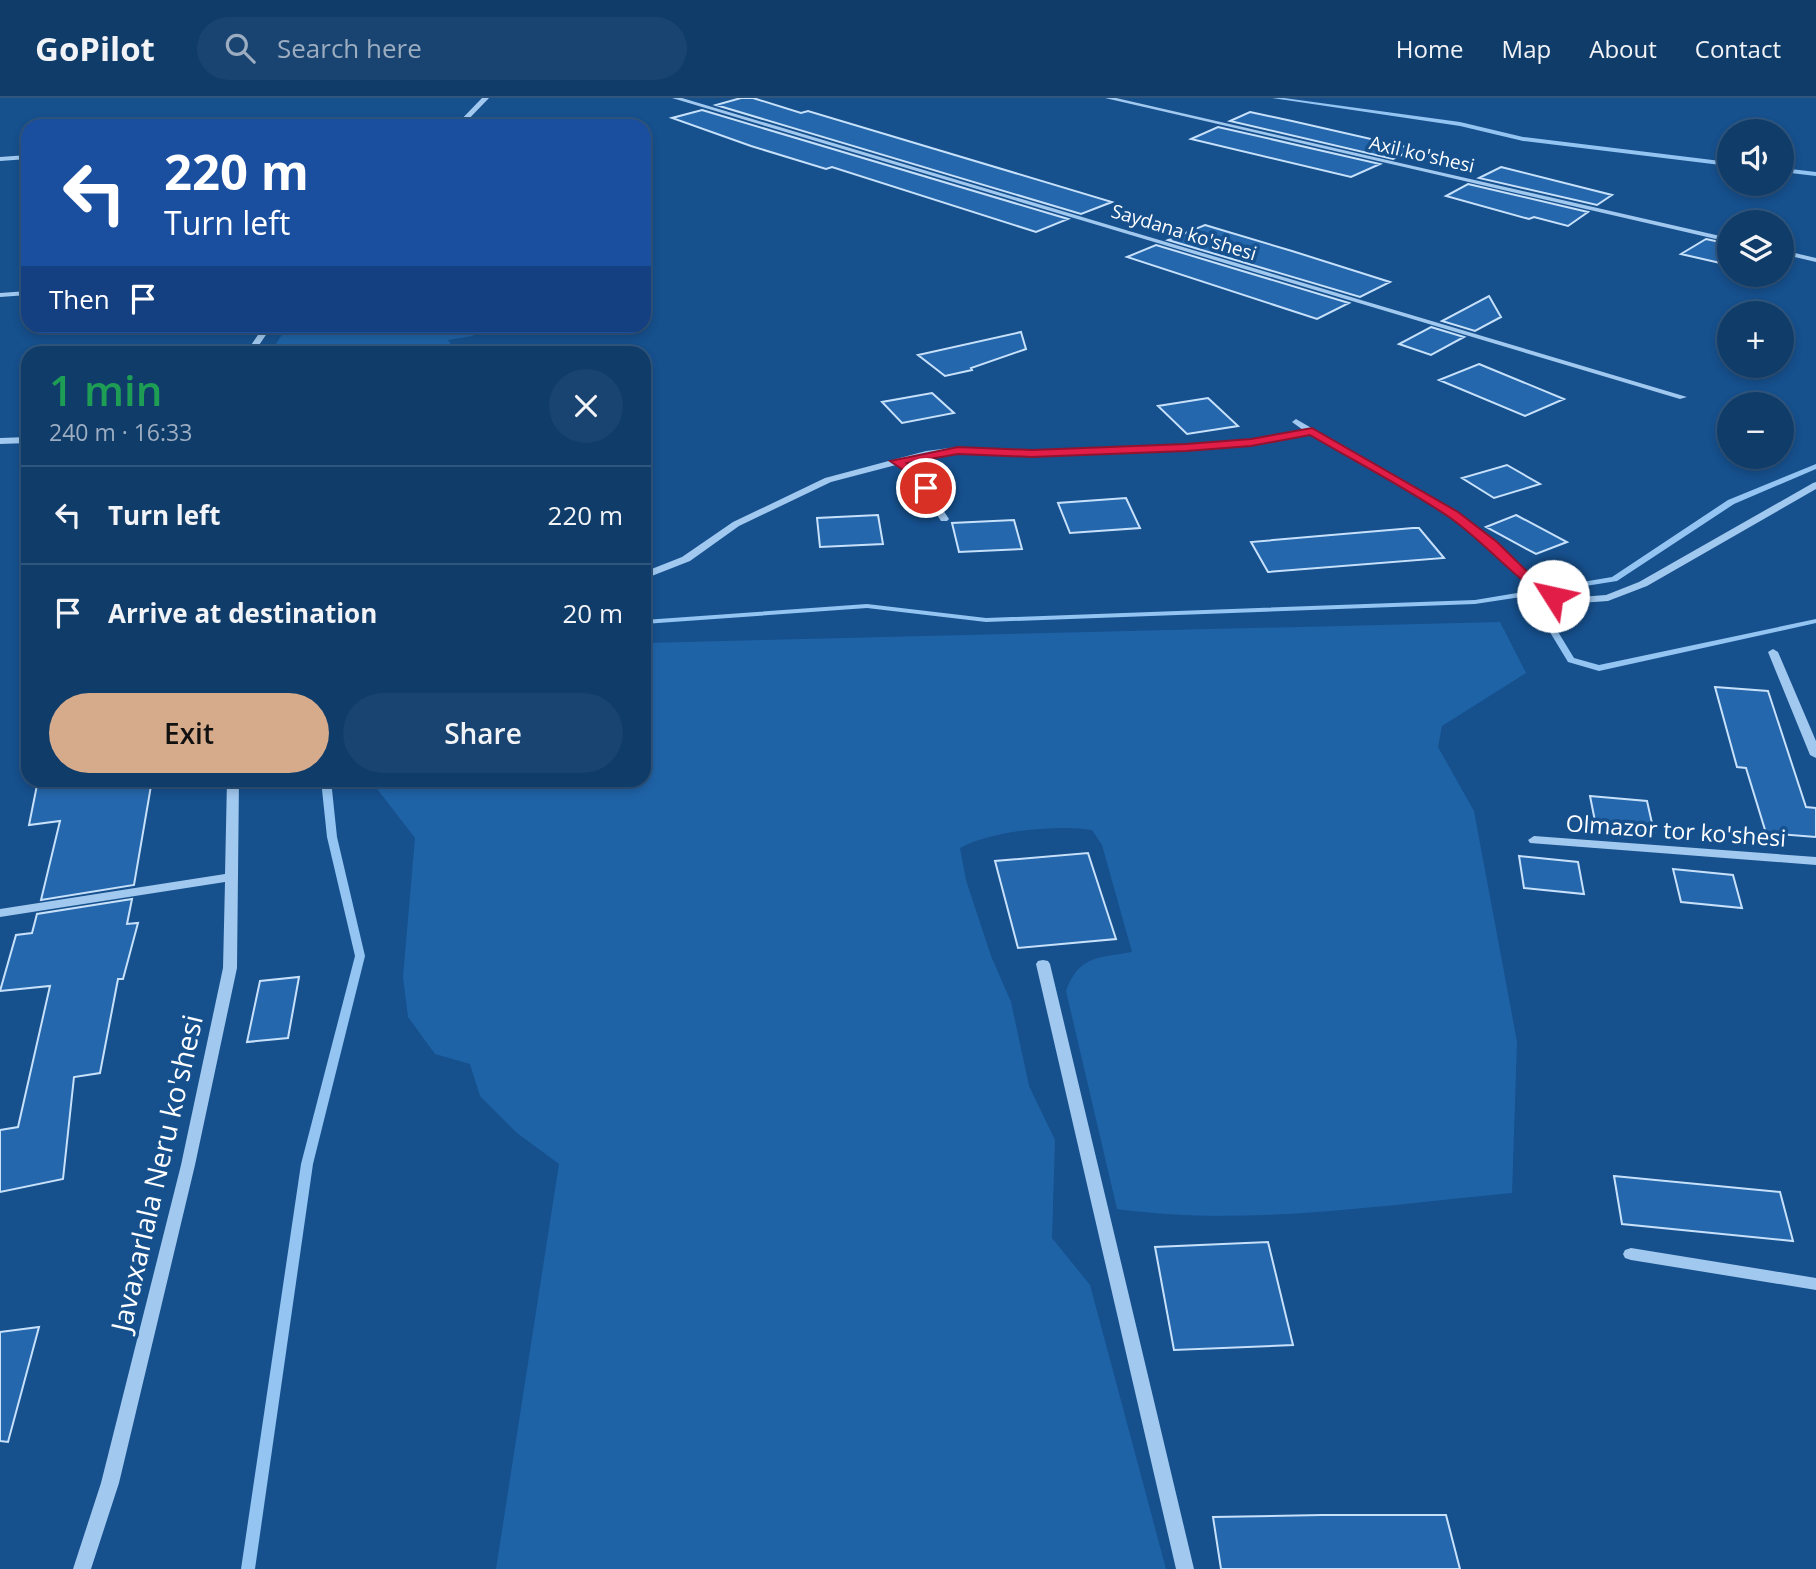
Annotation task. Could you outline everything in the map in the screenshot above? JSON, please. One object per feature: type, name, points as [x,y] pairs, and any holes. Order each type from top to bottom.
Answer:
[{"type":"street","points":[[465,119],[486,98]]},
{"type":"street","name":"Saydana ko'shesi","points":[[675,98],[1683,397]]},
{"type":"street","name":"Axil ko'shesi","points":[[1108,98],[1717,237]]},
{"type":"street","points":[[0,159],[21,158]]},
{"type":"street","points":[[1794,255],[1816,260]]},
{"type":"street","points":[[0,295],[21,294]]},
{"type":"street","points":[[1296,422],[1454,515],[1493,545],[1534,584],[1566,601],[1608,598],[1643,584],[1816,485]]},
{"type":"street","points":[[651,573],[686,559],[736,524],[828,480],[896,461],[958,450],[1032,453],[1199,447],[1251,443],[1312,431]]},
{"type":"street","points":[[0,441],[21,440]]},
{"type":"street","points":[[896,461],[913,471],[944,519]]},
{"type":"street","points":[[1773,652],[1816,755]]},
{"type":"street","name":"Javaxarlala Neru ko'shesi","points":[[82,1569],[110,1483],[188,1165],[230,968],[233,787]]},
{"type":"street","name":"Olmazor tor ko'shesi","points":[[1534,840],[1816,861]]},
{"type":"street","points":[[0,913],[230,877]]},
{"type":"street","points":[[1043,964],[1185,1569]]},
{"type":"street","points":[[1631,1254],[1816,1284]]},
{"type":"shaded area","points":[[283,333],[475,333],[473,336],[448,340],[452,346],[275,346]]},
{"type":"shaded area","points":[[1500,622],[1526,673],[1442,726],[1438,747],[1474,811],[1517,1042],[1512,1193],[1265,1215],[1166,1214],[1117,1209],[1066,991],[1071,979],[1084,964],[1100,957],[1132,952],[1102,845],[1092,830],[1061,828],[1006,833],[960,848],[966,880],[991,956],[1011,1002],[1029,1086],[1055,1140],[1052,1238],[1090,1285],[1166,1569],[496,1569],[559,1164],[517,1133],[480,1096],[470,1064],[435,1054],[408,1017],[403,977],[415,838],[376,787],[651,787],[651,643]]},
{"type":"building","points":[[741,98],[753,98],[801,113],[808,111],[1112,202],[1081,214],[716,105]]},
{"type":"building","points":[[702,110],[1068,219],[1036,232],[832,167],[826,169],[751,146],[672,118]]},
{"type":"building","points":[[1250,112],[1415,149],[1393,159],[1230,121]]},
{"type":"building","points":[[1218,127],[1380,164],[1351,177],[1191,139]]},
{"type":"building","points":[[1501,167],[1612,195],[1597,205],[1479,178]]},
{"type":"building","points":[[1468,184],[1588,212],[1568,226],[1534,217],[1529,219],[1446,196]]},
{"type":"building","points":[[1205,225],[1390,282],[1360,297],[1168,240]]},
{"type":"building","points":[[1706,239],[1717,241],[1717,262],[1681,254]]},
{"type":"building","points":[[1156,245],[1349,303],[1317,319],[1127,257]]},
{"type":"building","points":[[1489,296],[1501,317],[1475,331],[1442,321]]},
{"type":"building","points":[[1431,327],[1464,337],[1431,355],[1399,344]]},
{"type":"building","points":[[1021,332],[1026,349],[971,368],[972,370],[945,376],[918,355]]},
{"type":"building","points":[[1479,364],[1564,399],[1525,416],[1439,380]]},
{"type":"building","points":[[932,393],[954,413],[902,423],[882,402]]},
{"type":"building","points":[[1208,398],[1238,426],[1187,434],[1158,406]]},
{"type":"building","points":[[1507,465],[1540,484],[1494,498],[1462,478]]},
{"type":"building","points":[[1126,498],[1140,528],[1070,533],[1058,503]]},
{"type":"building","points":[[878,515],[883,544],[820,547],[817,518]]},
{"type":"building","points":[[1516,515],[1567,542],[1536,554],[1486,527]]},
{"type":"building","points":[[1014,520],[1022,549],[959,552],[952,523]]},
{"type":"building","points":[[1419,528],[1444,558],[1268,572],[1251,542]]},
{"type":"building","points":[[1715,687],[1768,691],[1806,807],[1816,808],[1816,837],[1766,833],[1746,768],[1737,767]]},
{"type":"building","points":[[37,787],[151,787],[134,885],[41,900],[60,821],[29,825]]},
{"type":"building","points":[[1590,796],[1647,801],[1654,832],[1596,826]]},
{"type":"building","points":[[1088,853],[1116,939],[1018,948],[995,861]]},
{"type":"building","points":[[1519,856],[1578,862],[1584,894],[1524,888]]},
{"type":"building","points":[[1673,869],[1733,875],[1742,908],[1681,902]]},
{"type":"building","points":[[132,899],[127,924],[138,923],[123,979],[118,979],[100,1073],[74,1077],[63,1179],[0,1192],[0,1130],[18,1127],[50,986],[0,991],[16,935],[32,933],[37,914]]},
{"type":"building","points":[[299,977],[288,1038],[247,1042],[260,981]]},
{"type":"building","points":[[1614,1176],[1780,1192],[1793,1241],[1622,1224]]},
{"type":"building","points":[[1268,1242],[1293,1345],[1174,1350],[1155,1247]]},
{"type":"building","points":[[39,1327],[8,1442],[0,1441],[0,1332]]},
{"type":"building","points":[[1446,1515],[1460,1569],[1221,1569],[1213,1517]]},
{"type":"waterway","points":[[1274,98],[1460,124],[1523,139],[1717,163]]},
{"type":"waterway","points":[[1794,171],[1816,174]]},
{"type":"waterway","points":[[651,621],[867,606],[986,620],[1475,602],[1614,579],[1731,502],[1816,466]]},
{"type":"waterway","points":[[1530,593],[1571,660],[1599,668],[1816,621]]},
{"type":"waterway","points":[[248,1569],[307,1164],[360,956],[332,837],[327,787]]},
{"type":"route","points":[[926,488],[913,471],[896,461],[958,450],[1032,453],[1186,448],[1251,443],[1312,431],[1454,515],[1493,545],[1534,584],[1553,596]]}]
